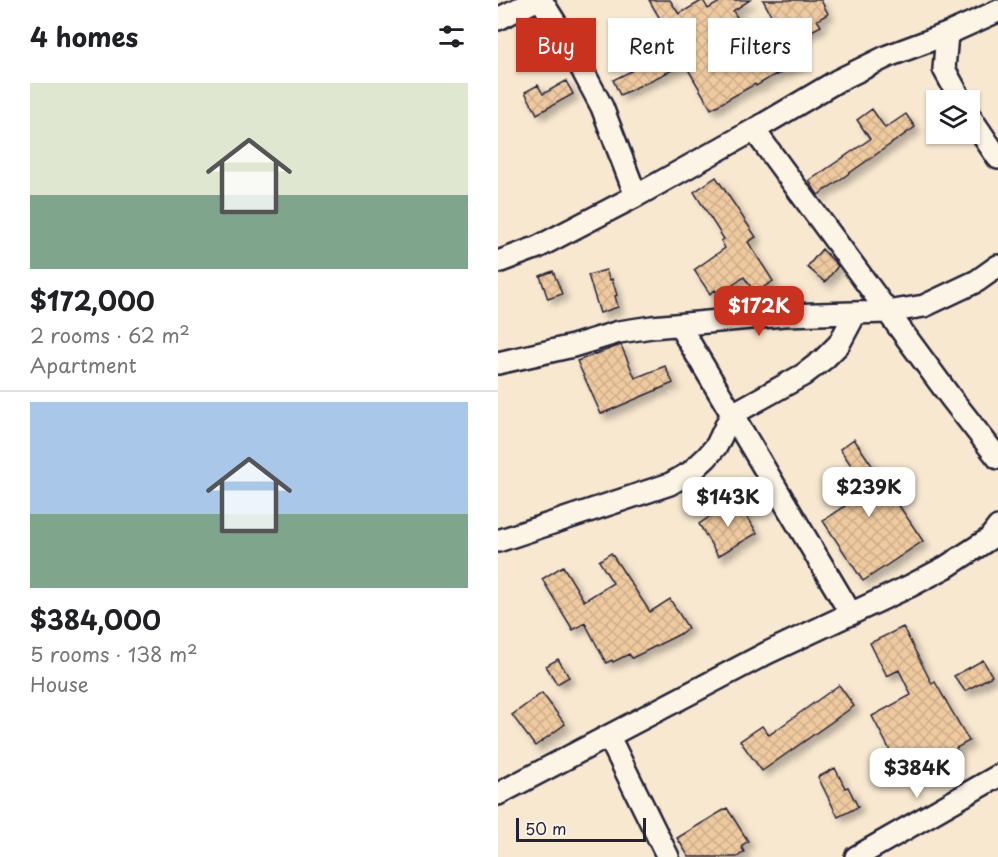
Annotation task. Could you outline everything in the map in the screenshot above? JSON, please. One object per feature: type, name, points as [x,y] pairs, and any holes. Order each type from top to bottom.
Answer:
[{"type":"street","points":[[498,19],[538,0],[568,43],[602,107],[636,196]]},
{"type":"street","points":[[498,261],[538,247],[636,196],[837,81],[888,56],[947,34],[998,10]]},
{"type":"street","points":[[947,34],[944,69],[956,90]]},
{"type":"street","points":[[754,130],[887,312],[998,458]]},
{"type":"street","points":[[980,131],[998,158]]},
{"type":"street","points":[[498,363],[573,346],[619,332],[784,315],[887,312],[924,306],[977,281],[998,266]]},
{"type":"street","points":[[498,541],[670,484],[691,472],[717,445],[731,415],[802,375],[824,359],[839,345],[855,314]]},
{"type":"street","points":[[679,325],[850,614]]},
{"type":"street","points":[[498,794],[767,653],[919,581],[995,535]]},
{"type":"street","points":[[609,737],[668,857]]},
{"type":"street","points":[[856,857],[998,776]]},
{"type":"building","points":[[649,0],[670,0],[679,14],[703,0],[708,9],[723,0],[750,0],[733,11],[737,18],[708,18],[708,72],[783,72],[756,86],[755,84],[711,109],[690,72],[696,72],[696,18],[660,18]]},
{"type":"building","points":[[763,0],[821,0],[828,14],[817,20],[821,26],[812,31],[812,18],[773,18]]},
{"type":"building","points":[[629,72],[668,72],[620,95],[613,80]]},
{"type":"building","points":[[566,81],[573,94],[537,114],[525,92],[538,85],[543,94]]},
{"type":"building","points":[[872,109],[885,128],[906,114],[915,127],[818,195],[809,181],[870,139],[857,120]]},
{"type":"building","points":[[716,177],[756,237],[748,242],[773,281],[755,293],[744,277],[719,295],[715,290],[710,294],[694,270],[725,248],[721,241],[724,239],[694,192]]},
{"type":"building","points":[[822,249],[838,266],[825,282],[807,267]]},
{"type":"building","points":[[606,270],[610,280],[612,279],[618,307],[600,313],[588,275]]},
{"type":"building","points":[[553,271],[562,294],[548,299],[540,276]]},
{"type":"building","points":[[621,345],[635,378],[665,366],[673,383],[601,414],[577,361]]},
{"type":"building","points":[[854,439],[923,541],[863,581],[823,521],[845,506],[832,487],[855,471],[840,449]]},
{"type":"building","points":[[738,501],[757,533],[718,556],[699,524],[728,504],[730,506]]},
{"type":"building","points":[[611,553],[650,612],[670,599],[688,628],[632,658],[629,654],[606,663],[585,623],[573,630],[542,579],[563,566],[584,601],[613,583],[599,561]]},
{"type":"building","points":[[903,627],[932,684],[935,682],[969,741],[956,748],[957,751],[944,758],[943,755],[904,777],[872,716],[911,695],[899,670],[887,676],[870,643]]},
{"type":"building","points":[[558,659],[569,677],[557,684],[546,666]]},
{"type":"building","points":[[983,660],[992,676],[965,691],[954,676]]},
{"type":"building","points":[[839,685],[854,706],[762,771],[740,741],[762,726],[769,735]]},
{"type":"building","points":[[542,693],[565,724],[535,746],[512,715]]},
{"type":"building","points":[[835,768],[858,807],[838,817],[818,777]]},
{"type":"building","points":[[727,808],[748,841],[741,846],[744,852],[737,857],[689,857],[677,838]]}]
